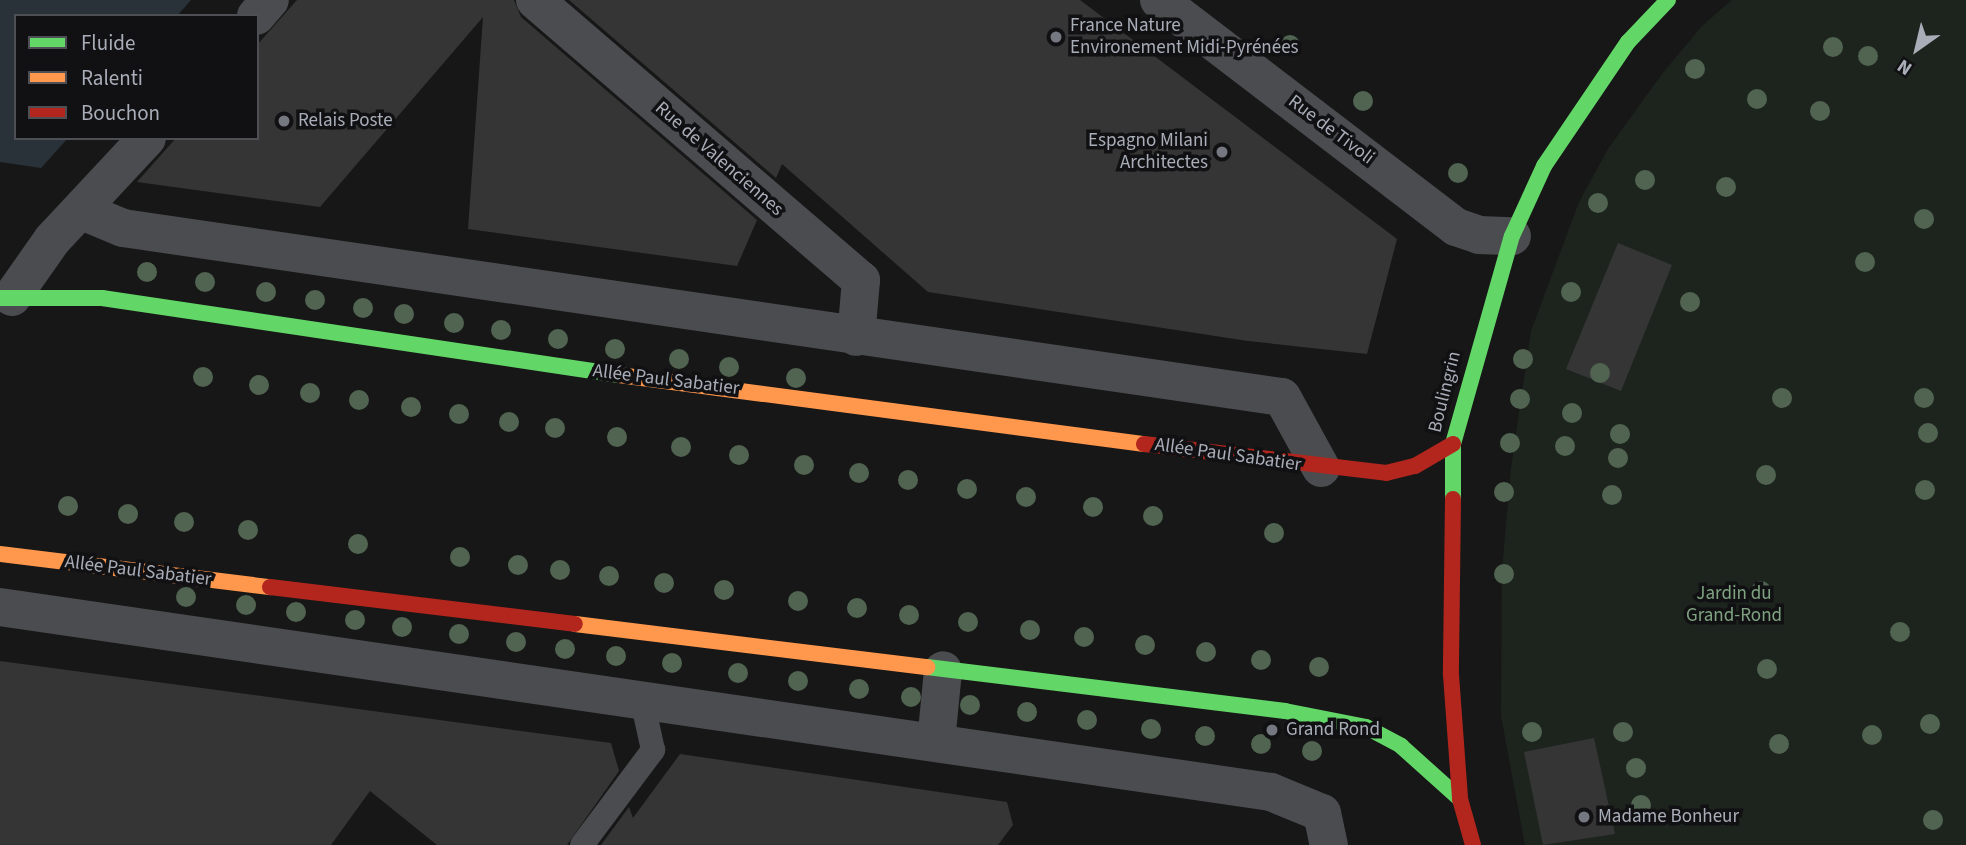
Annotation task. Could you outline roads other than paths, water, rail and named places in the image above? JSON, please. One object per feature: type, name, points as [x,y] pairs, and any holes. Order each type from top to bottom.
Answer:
[{"type":"main road","name":"Boulingrin","points":[[1473,845],[1460,799],[1451,675],[1453,444],[1512,236],[1552,155],[1628,42],[1668,0]]},
{"type":"main road","name":"Allée Paul Sabatier","points":[[6,298],[102,298],[420,348],[1321,468],[1386,473],[1415,466],[1453,444]]},
{"type":"main road","name":"Allée Paul Sabatier","points":[[0,554],[1284,711],[1366,726],[1401,746],[1460,799]]},
{"type":"street","points":[[258,14],[270,0]]},
{"type":"street","name":"Rue de Valenciennes","points":[[535,0],[861,280],[856,337]]},
{"type":"street","name":"Rue de Tivoli","points":[[1159,0],[1456,227],[1479,236],[1512,236]]},
{"type":"street","points":[[6,298],[52,240],[82,212],[145,140]]},
{"type":"street","name":"Allée Paul Sabatier","points":[[82,212],[123,228],[1282,397],[1321,468]]},
{"type":"street","points":[[0,607],[1271,792],[1322,813],[1329,845]]},
{"type":"street","points":[[936,742],[943,670]]},
{"type":"lane","points":[[582,845],[653,750],[642,700]]},
{"type":"place","name":"France Nature Environement Midi-Pyrénées","points":[[1056,37]]},
{"type":"place","name":"Relais Poste","points":[[284,121]]},
{"type":"place","name":"Espagno Milani Architectes","points":[[1222,152]]},
{"type":"place","name":"Grand Rond","points":[[1272,730]]},
{"type":"place","name":"Madame Bonheur","points":[[1584,817]]},
{"type":"park label","name":"Jardin du Grand-Rond","points":[[1734,605]]}]
